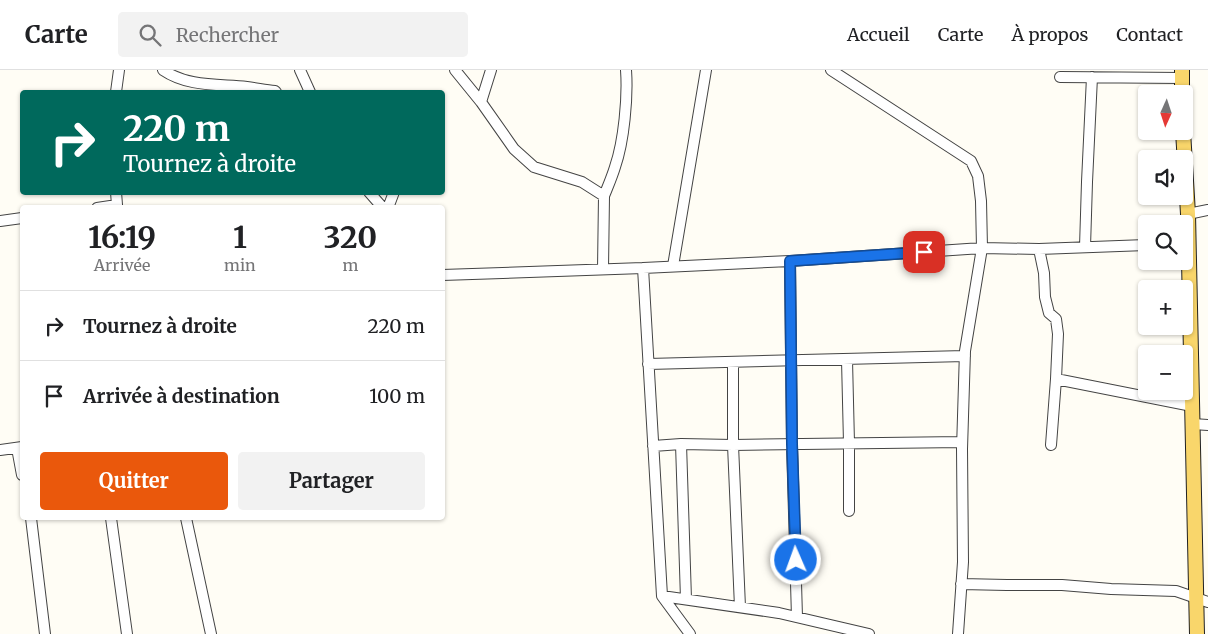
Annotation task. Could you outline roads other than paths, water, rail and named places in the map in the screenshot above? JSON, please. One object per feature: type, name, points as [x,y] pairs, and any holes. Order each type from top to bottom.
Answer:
[{"type":"main road","points":[[1184,140],[1188,214]]},
{"type":"main road","points":[[1187,270],[1202,600],[1197,634]]},
{"type":"street","points":[[116,90],[119,70]]},
{"type":"street","points":[[163,70],[183,80],[204,85],[268,90]]},
{"type":"street","points":[[300,70],[309,90]]},
{"type":"street","points":[[455,70],[481,102],[514,149],[534,167],[582,182],[604,196]]},
{"type":"street","points":[[481,102],[491,70]]},
{"type":"street","points":[[603,269],[604,196],[616,165],[623,132],[627,84],[626,70]]},
{"type":"street","points":[[673,266],[706,70]]},
{"type":"street","points":[[831,70],[971,161],[978,176],[981,201],[982,248],[965,356],[962,442],[963,562],[958,634]]},
{"type":"street","points":[[1060,77],[1182,74]]},
{"type":"street","points":[[1085,247],[1092,77]]},
{"type":"street","points":[[372,195],[380,205]]},
{"type":"street","points":[[1188,214],[1208,210]]},
{"type":"street","points":[[0,221],[20,218]]},
{"type":"street","points":[[445,275],[790,261],[982,248],[1039,249],[1138,245]]},
{"type":"street","points":[[1039,249],[1044,273],[1045,297],[1049,313],[1056,319],[1058,334],[1051,445]]},
{"type":"street","points":[[790,261],[792,444],[798,617]]},
{"type":"street","points":[[643,268],[662,596],[690,634]]},
{"type":"street","points":[[648,364],[965,356]]},
{"type":"street","points":[[847,360],[849,511]]},
{"type":"street","points":[[733,362],[733,445],[740,607]]},
{"type":"street","points":[[1056,379],[1192,406]]},
{"type":"street","points":[[1193,424],[1208,425]]},
{"type":"street","points":[[652,446],[681,444],[962,442]]},
{"type":"street","points":[[681,444],[686,599]]},
{"type":"street","points":[[0,450],[20,447]]},
{"type":"street","points":[[31,520],[45,634]]},
{"type":"street","points":[[111,520],[127,634]]},
{"type":"street","points":[[186,520],[211,634]]},
{"type":"street","points":[[961,584],[1007,586],[1062,585],[1176,591],[1202,600]]},
{"type":"street","points":[[662,596],[779,613],[798,617],[827,629],[869,634]]}]
